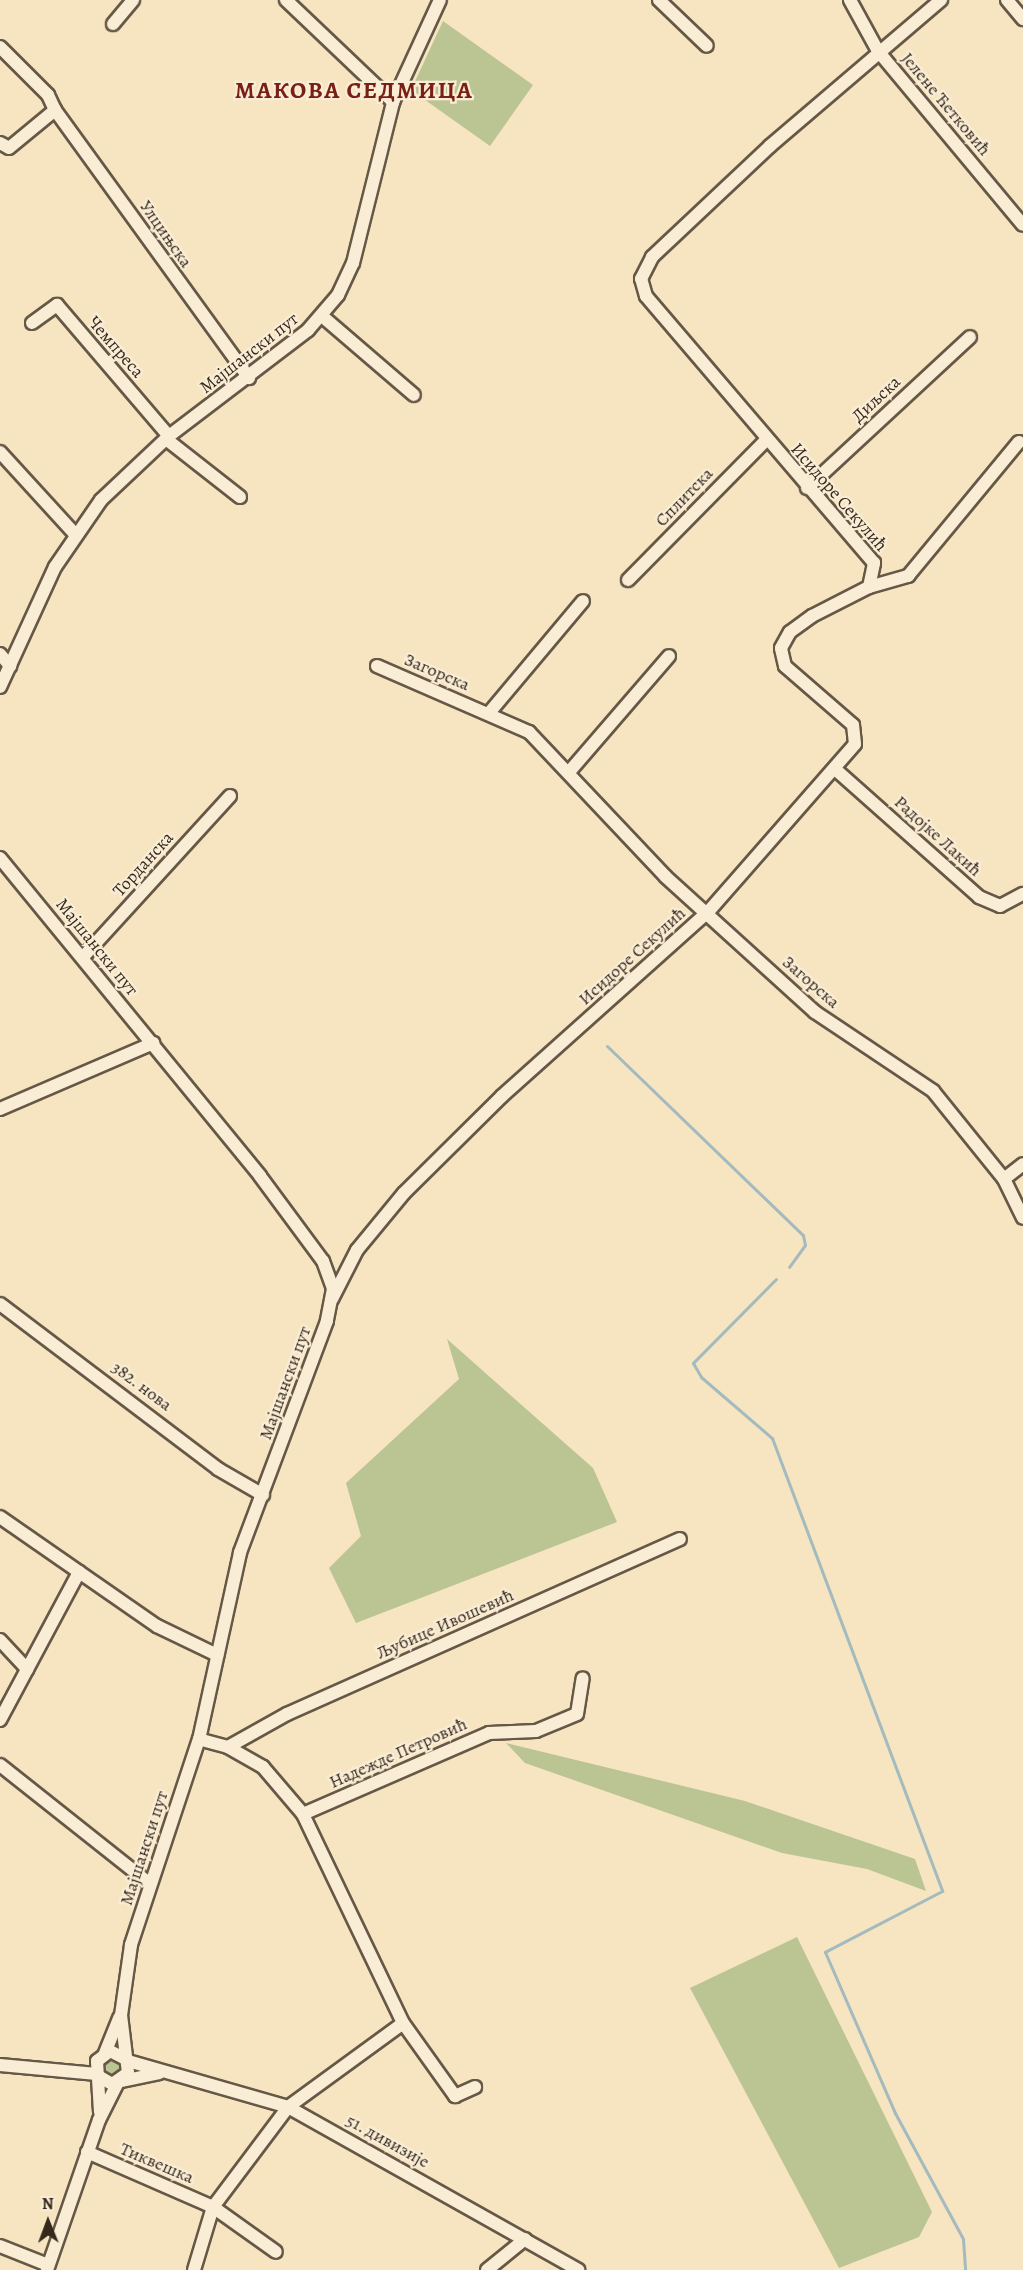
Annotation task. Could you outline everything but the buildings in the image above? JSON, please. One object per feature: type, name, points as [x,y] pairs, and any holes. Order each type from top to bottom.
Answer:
[{"type":"street","points":[[114,24],[133,0]]},
{"type":"street","points":[[286,0],[393,102]]},
{"type":"street","name":"Мајшански пут","points":[[0,687],[75,534],[101,500],[167,437],[249,378],[322,316],[353,263],[393,102],[440,0]]},
{"type":"street","points":[[659,0],[707,46]]},
{"type":"street","name":"Јелене Ћетковић","points":[[850,0],[878,51],[1023,225]]},
{"type":"street","name":"Исидоре Секулић","points":[[332,1299],[357,1250],[404,1193],[502,1096],[708,912],[855,744],[857,730],[785,666],[781,648],[790,632],[812,616],[869,587],[874,562],[807,488],[646,296],[642,270],[770,146],[878,51],[941,0]]},
{"type":"street","points":[[1007,0],[1023,18]]},
{"type":"street","name":"Улцињска","points":[[0,47],[48,95],[55,110],[249,378]]},
{"type":"street","points":[[0,143],[9,148],[55,110]]},
{"type":"street","name":"Чемпреса","points":[[32,323],[57,305],[167,437]]},
{"type":"street","points":[[322,316],[414,395]]},
{"type":"street","name":"Диљска","points":[[807,488],[970,337]]},
{"type":"street","points":[[167,437],[240,497]]},
{"type":"street","name":"Сплитска","points":[[628,580],[766,440]]},
{"type":"street","points":[[869,587],[908,576],[1019,442]]},
{"type":"street","points":[[0,452],[75,534]]},
{"type":"street","points":[[489,713],[583,601]]},
{"type":"street","points":[[0,654],[10,666]]},
{"type":"street","points":[[568,772],[669,656]]},
{"type":"street","name":"Загорска","points":[[377,666],[529,732],[666,877],[708,912],[815,1012],[933,1091],[1004,1179],[1023,1218]]},
{"type":"street","name":"Радојке Лакић","points":[[835,769],[979,897],[1000,906],[1023,894]]},
{"type":"street","name":"Торданска","points":[[83,957],[230,795]]},
{"type":"street","name":"Мајшански пут","points":[[0,858],[153,1043],[323,1261],[332,1299],[263,1496],[240,1553],[199,1739],[131,1945],[121,2015],[127,2060]]},
{"type":"street","points":[[0,1109],[153,1043]]},
{"type":"street","points":[[1004,1179],[1023,1164]]},
{"type":"street","name":"382. нова","points":[[0,1304],[218,1469],[263,1496]]},
{"type":"street","points":[[0,1517],[157,1626],[217,1655]]},
{"type":"street","name":"Љубице Ивошевић","points":[[228,1747],[297,1710],[680,1539]]},
{"type":"street","points":[[0,1720],[79,1572]]},
{"type":"street","points":[[0,1640],[27,1669]]},
{"type":"street","name":"Надежде Петровић","points":[[303,1814],[489,1733],[536,1731],[577,1714],[583,1678]]},
{"type":"street","points":[[199,1739],[228,1747],[263,1767],[303,1814],[403,2023],[455,2096],[475,2087]]},
{"type":"street","points":[[0,1765],[150,1884]]},
{"type":"street","name":"Мајшански пут","points":[[98,2075],[103,2054],[121,2015]]},
{"type":"street","points":[[194,2270],[213,2207],[288,2107],[403,2023]]},
{"type":"street","points":[[52,2067],[103,2054]]},
{"type":"street","name":"51. дивизије","points":[[103,2054],[288,2107],[578,2270]]},
{"type":"street","points":[[0,2246],[47,2268],[99,2120],[120,2082],[127,2060]]},
{"type":"street","points":[[0,2065],[52,2067],[98,2075],[120,2082]]},
{"type":"street","name":"51. дивизије","points":[[120,2082],[169,2072]]},
{"type":"street","points":[[98,2075],[99,2120]]},
{"type":"street","name":"Тиквешка","points":[[87,2152],[213,2207],[276,2252]]},
{"type":"street","points":[[487,2270],[525,2239]]},
{"type":"green space","points":[[443,21],[533,85],[490,146],[411,90]]},
{"type":"green space","points":[[447,1339],[593,1468],[617,1522],[356,1623],[329,1568],[361,1536],[346,1483],[459,1379]]},
{"type":"green space","points":[[506,1743],[745,1801],[915,1859],[926,1891],[867,1869],[782,1853],[525,1763]]},
{"type":"green space","points":[[797,1937],[932,2212],[919,2237],[839,2268],[690,1988]]},
{"type":"green space","points":[[110,2057],[122,2062],[122,2072],[114,2078],[104,2075],[102,2064]]},
{"type":"waterway","points":[[607,1046],[803,1235],[805,1245],[789,1267]]},
{"type":"waterway","points":[[776,1279],[693,1363],[701,1377],[772,1438],[942,1891],[825,1952],[895,2113],[963,2239],[965,2270]]},
{"type":"district","name":"МАКОВА СЕДМИЦА","points":[[354,91]]}]
